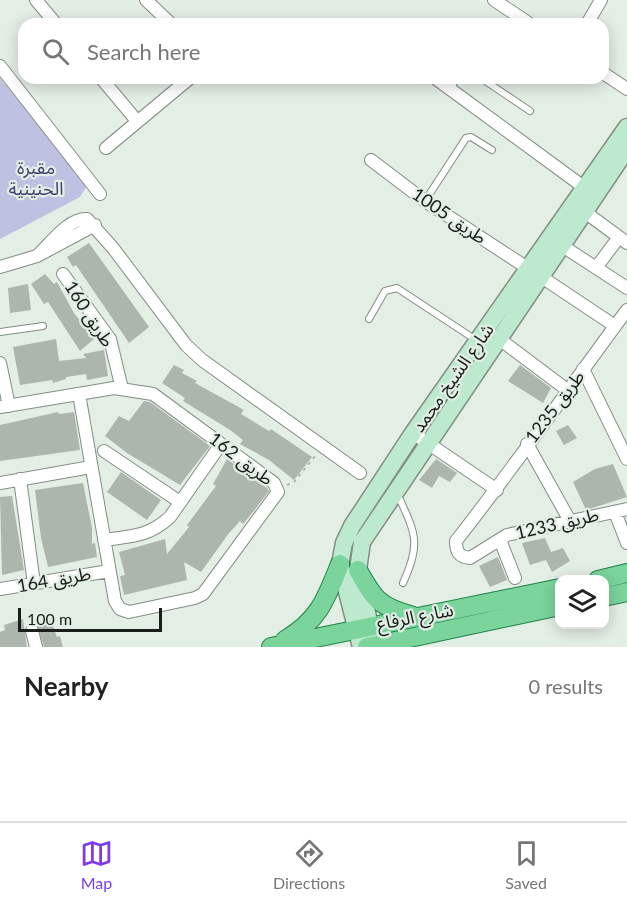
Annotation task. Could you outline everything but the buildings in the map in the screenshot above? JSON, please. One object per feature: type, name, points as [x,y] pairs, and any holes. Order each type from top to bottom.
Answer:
[{"type":"main road","points":[[272,647],[311,622],[349,567],[381,605],[417,618]]},
{"type":"main road","points":[[609,577],[627,573]]},
{"type":"main road","name":"شارع الرفاع","points":[[272,647],[555,589]]},
{"type":"main road","points":[[609,596],[627,592]]},
{"type":"main road","name":"شارع الرفاع","points":[[367,646],[555,607]]},
{"type":"street","points":[[36,0],[51,18]]},
{"type":"street","points":[[146,0],[165,18]]},
{"type":"street","points":[[591,18],[602,0]]},
{"type":"street","points":[[500,2],[522,18]]},
{"type":"street","points":[[0,66],[100,194]]},
{"type":"street","points":[[609,77],[627,89]]},
{"type":"street","points":[[106,84],[137,121]]},
{"type":"street","points":[[106,148],[183,84]]},
{"type":"street","points":[[444,84],[585,189]]},
{"type":"street","name":"شارع الشيخ محمد","points":[[367,646],[344,543],[352,526],[498,338],[534,272],[585,189],[627,127]]},
{"type":"street","name":"شارع الشيخ محمد","points":[[349,567],[362,542],[396,490],[420,438],[479,342],[534,272],[561,245],[627,149]]},
{"type":"street","name":"طريق 1005","points":[[370,160],[425,201],[534,272]]},
{"type":"street","points":[[585,212],[623,240],[596,268]]},
{"type":"street","points":[[0,267],[37,256],[95,225],[186,345],[202,360],[360,473]]},
{"type":"street","points":[[561,245],[627,288]]},
{"type":"street","points":[[534,272],[615,326]]},
{"type":"street","name":"طريق 160","points":[[63,274],[110,339],[122,389]]},
{"type":"street","name":"طريق 1235","points":[[456,550],[456,541],[497,490],[566,389],[627,310]]},
{"type":"street","points":[[498,338],[566,389]]},
{"type":"street","points":[[0,363],[4,406]]},
{"type":"street","points":[[583,369],[622,435],[627,459]]},
{"type":"street","name":"طريق 162","points":[[4,406],[122,389],[153,394],[278,488],[278,492],[203,594],[195,598],[129,612],[120,609],[115,601],[109,571]]},
{"type":"street","points":[[79,394],[109,571]]},
{"type":"street","points":[[420,438],[497,490]]},
{"type":"street","points":[[104,540],[148,534],[170,517],[221,444]]},
{"type":"street","points":[[527,444],[570,521]]},
{"type":"street","points":[[104,451],[180,502]]},
{"type":"street","points":[[0,483],[91,467]]},
{"type":"street","points":[[20,479],[34,584]]},
{"type":"street","name":"طريق 1233","points":[[456,550],[460,555],[470,558],[507,535],[621,510],[627,543]]},
{"type":"street","name":"طريق 1233","points":[[500,540],[515,578]]},
{"type":"street","name":"طريق 164","points":[[0,590],[109,571]]},
{"type":"street","points":[[32,631],[36,647]]},
{"type":"lane","points":[[450,88],[453,84]]},
{"type":"lane","points":[[490,84],[530,111]]},
{"type":"lane","points":[[425,201],[466,138],[471,137],[492,150]]},
{"type":"lane","points":[[369,319],[385,291],[397,288],[479,342]]},
{"type":"lane","points":[[0,332],[43,326]]},
{"type":"lane","points":[[396,490],[412,526],[416,547],[414,559],[403,583]]},
{"type":"path","points":[[278,488],[294,482],[316,455],[323,460]]},
{"type":"green space","name":"مقبرة الحنينية","points":[[0,78],[88,184],[80,197],[0,239]]}]
